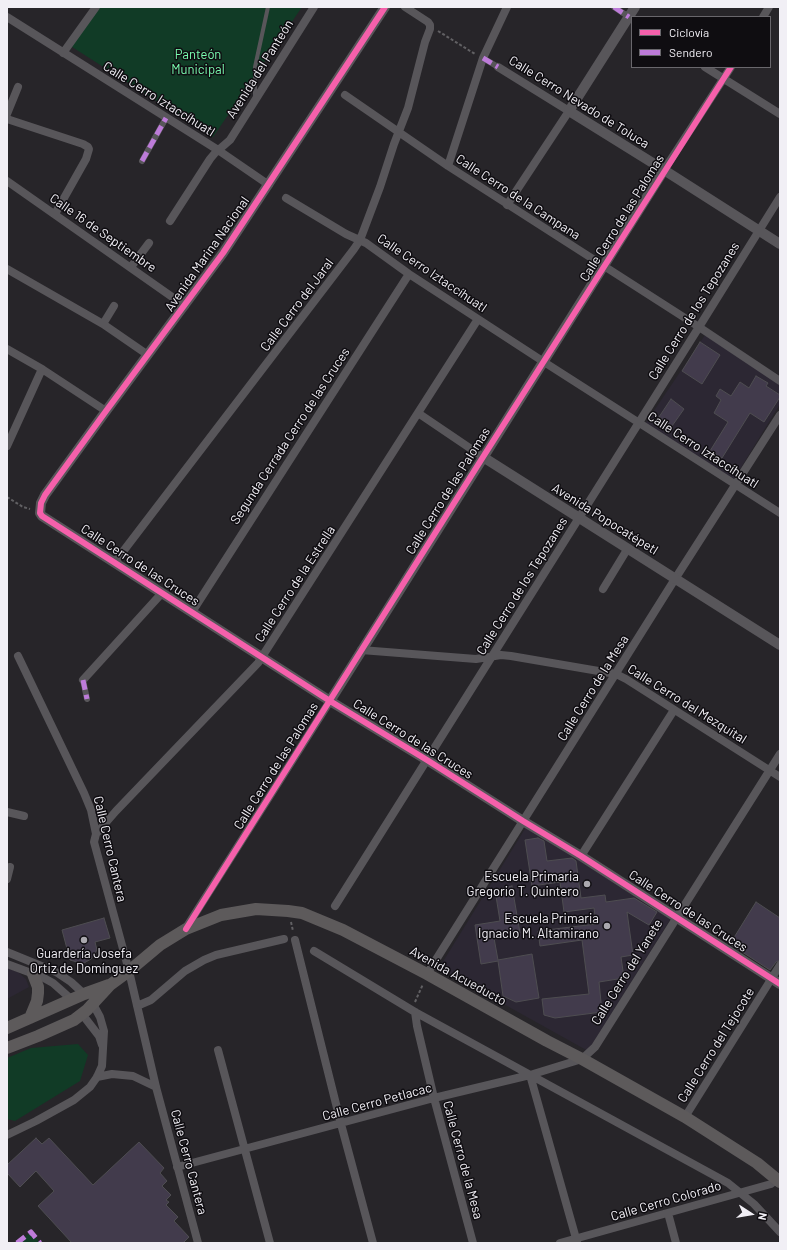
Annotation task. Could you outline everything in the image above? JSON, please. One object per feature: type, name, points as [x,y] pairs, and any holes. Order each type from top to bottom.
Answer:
[{"type":"main road","name":"Avenida Acueducto","points":[[7,1048],[74,1020],[93,1004],[110,985],[160,945],[186,929],[221,915],[256,909],[302,913],[326,922],[427,974],[582,1059],[685,1117],[757,1163],[779,1179]]},
{"type":"main road","points":[[30,1018],[37,1001],[38,993],[38,987],[33,974]]},
{"type":"main road","name":"Avenida Acueducto","points":[[7,1028],[71,999],[110,985]]},
{"type":"main road","points":[[84,994],[93,1004]]},
{"type":"main road","points":[[71,999],[82,1014]]},
{"type":"street","points":[[63,53],[96,7]]},
{"type":"street","name":"Avenida del Panteón","points":[[170,221],[210,159],[230,140],[314,7]]},
{"type":"street","name":"Avenida Marina Nacional","points":[[40,509],[45,496],[223,253],[385,7]]},
{"type":"street","points":[[405,7],[428,22],[430,26]]},
{"type":"street","points":[[448,166],[483,58],[506,7]]},
{"type":"street","points":[[614,7],[630,18]]},
{"type":"street","points":[[507,204],[630,18],[635,7]]},
{"type":"street","points":[[764,16],[770,7]]},
{"type":"street","name":"Calle Cerro Iztaccíhuatl","points":[[7,17],[218,150],[269,185]]},
{"type":"street","name":"Calle Cerro del Jaral","points":[[115,562],[360,240],[410,102],[430,26]]},
{"type":"street","name":"Calle Cerro Nevado de Toluca","points":[[483,58],[780,244]]},
{"type":"street","points":[[706,68],[780,114]]},
{"type":"street","name":"Calle Cerro de las Palomas","points":[[186,929],[664,170],[730,68]]},
{"type":"street","points":[[7,114],[18,87]]},
{"type":"street","name":"Calle Cerro de la Campana","points":[[345,95],[448,166],[699,327],[780,381]]},
{"type":"street","points":[[142,161],[166,118]]},
{"type":"street","points":[[7,119],[88,146],[89,149],[86,159],[55,214]]},
{"type":"street","name":"Calle 16 de Septiembre","points":[[7,181],[185,306]]},
{"type":"street","name":"Calle Cerro de los Tepozanes","points":[[335,906],[780,197]]},
{"type":"street","name":"Calle Cerro Iztaccíhuatl","points":[[286,198],[346,234],[366,243],[409,274],[780,513]]},
{"type":"street","points":[[131,267],[148,243]]},
{"type":"street","points":[[7,268],[103,324],[148,356]]},
{"type":"street","name":"Segunda Cerrada Cerro de las Cruces","points":[[192,612],[409,274]]},
{"type":"street","points":[[103,324],[114,306]]},
{"type":"street","name":"Calle Cerro de la Estrella","points":[[96,834],[116,811],[252,670],[262,657],[478,319]]},
{"type":"street","points":[[7,349],[42,369],[106,411]]},
{"type":"street","points":[[7,446],[42,369]]},
{"type":"street","name":"Avenida Popocatépetl","points":[[418,413],[483,457],[780,645]]},
{"type":"street","name":"Calle Cerro de la Mesa","points":[[427,974],[675,579],[780,415]]},
{"type":"street","name":"Calle Cerro de las Cruces","points":[[40,509],[42,516],[330,701],[581,856],[776,981]]},
{"type":"street","points":[[603,589],[628,548]]},
{"type":"street","points":[[87,699],[83,680],[162,593]]},
{"type":"street","name":"Calle Cerro del Mezquital","points":[[361,650],[476,660],[492,656],[511,656],[616,674],[780,777]]},
{"type":"street","name":"Calle Cerro Cantera","points":[[18,656],[91,810],[96,834],[94,842],[129,971],[156,1087],[198,1243]]},
{"type":"street","points":[[581,856],[674,710]]},
{"type":"street","name":"Calle Cerro del Yanete","points":[[582,1059],[595,1047],[676,916],[780,754]]},
{"type":"street","points":[[7,812],[24,816]]},
{"type":"street","points":[[7,879],[10,867]]},
{"type":"street","points":[[137,1006],[151,1000],[186,971],[204,960],[216,955],[284,939]]},
{"type":"street","points":[[295,940],[341,1124],[373,1243]]},
{"type":"street","points":[[314,951],[415,1012],[728,1183],[754,1204],[780,1232]]},
{"type":"street","points":[[7,952],[56,972],[71,982],[84,994]]},
{"type":"street","points":[[7,964],[53,983],[71,999]]},
{"type":"street","name":"Calle Cerro del Tejocote","points":[[685,1117],[776,981],[780,965]]},
{"type":"street","points":[[7,1135],[74,1100],[90,1087],[98,1077],[102,1066],[104,1031],[102,1021],[93,1004]]},
{"type":"street","name":"Calle Cerro de la Mesa","points":[[415,1012],[434,1098],[473,1243]]},
{"type":"street","points":[[82,1014],[99,1036],[104,1050]]},
{"type":"street","points":[[218,1050],[270,1243]]},
{"type":"street","name":"Calle Cerro Petlacac","points":[[177,1167],[434,1098],[530,1075],[582,1059]]},
{"type":"street","points":[[98,1077],[112,1074],[132,1076],[156,1087]]},
{"type":"street","points":[[530,1075],[576,1241]]},
{"type":"street","name":"Calle Cerro Colorado","points":[[560,1243],[576,1241],[771,1184],[779,1179]]},
{"type":"street","points":[[668,1213],[676,1243]]},
{"type":"lane","points":[[255,99],[255,67],[268,7]]},
{"type":"path","points":[[430,26],[483,58]]},
{"type":"path","points":[[7,497],[23,507],[40,509]]},
{"type":"path","points":[[288,911],[295,940]]},
{"type":"path","points":[[415,1012],[416,1001],[427,974]]},
{"type":"shaded area","points":[[705,335],[780,384],[780,404],[734,479],[645,424]]},
{"type":"shaded area","points":[[528,824],[673,915],[588,1051],[439,968]]},
{"type":"shaded area","points":[[7,968],[18,972],[26,979],[29,987],[7,999]]},
{"type":"green space","name":"Panteón Municipal","points":[[98,7],[302,7],[213,137],[69,45]]},
{"type":"green space","points":[[78,1044],[88,1055],[80,1081],[15,1121],[7,1119],[7,1058],[31,1048]]},
{"type":"green space","points":[[31,1232],[40,1243],[17,1243]]},
{"type":"building","points":[[700,342],[720,355],[702,384],[682,371]]},
{"type":"building","points":[[756,376],[768,383],[766,386],[780,395],[780,397],[764,422],[750,413],[722,458],[710,451],[728,422],[714,413],[721,400],[716,396],[720,389],[731,396],[740,382],[749,388]]},
{"type":"building","points":[[671,399],[684,409],[672,426],[659,417]]},
{"type":"building","points":[[538,838],[544,841],[547,861],[572,858],[576,861],[581,898],[605,895],[606,902],[634,898],[657,912],[649,925],[627,912],[633,955],[621,957],[624,978],[599,982],[602,1012],[555,1018],[544,1015],[542,999],[589,994],[582,940],[540,946],[538,931],[596,924],[594,908],[564,912],[560,882],[532,886],[525,840]]},
{"type":"building","points":[[512,886],[520,933],[494,938],[498,960],[532,954],[539,998],[516,1002],[503,996],[498,961],[481,964],[475,925],[500,921],[495,890]]},
{"type":"building","points":[[756,902],[780,918],[780,960],[776,962],[770,970],[730,944]]},
{"type":"building","name":"Guardería Josefa Ortiz de Domínguez","points":[[104,918],[110,938],[95,942],[97,950],[91,959],[84,963],[70,960],[62,930]]},
{"type":"building","points":[[36,1138],[42,1144],[49,1138],[93,1185],[139,1142],[164,1168],[160,1173],[167,1181],[162,1186],[171,1195],[166,1200],[169,1202],[166,1205],[178,1217],[174,1221],[189,1237],[183,1243],[72,1243],[38,1206],[54,1191],[36,1171],[20,1187],[7,1173],[7,1165]]},
{"type":"marked path","points":[[614,7],[629,17]]},
{"type":"marked path","points":[[483,58],[498,67]]},
{"type":"marked path","points":[[142,161],[166,118]]},
{"type":"marked path","points":[[83,680],[87,699]]},
{"type":"marked path","points":[[17,1243],[31,1232],[40,1243]]},
{"type":"cycle path","points":[[385,7],[223,253],[45,495],[41,503],[40,513],[42,516],[330,701],[581,856],[780,984]]},
{"type":"cycle path","points":[[186,929],[483,457],[730,68]]},
{"type":"place","name":"Escuela Primaria Gregorio T. Quintero","points":[[587,884]]},
{"type":"place","name":"Escuela Primaria Ignacio M. Altamirano","points":[[607,926]]},
{"type":"place","name":"Guardería Josefa Ortiz de Domínguez","points":[[84,940]]}]
